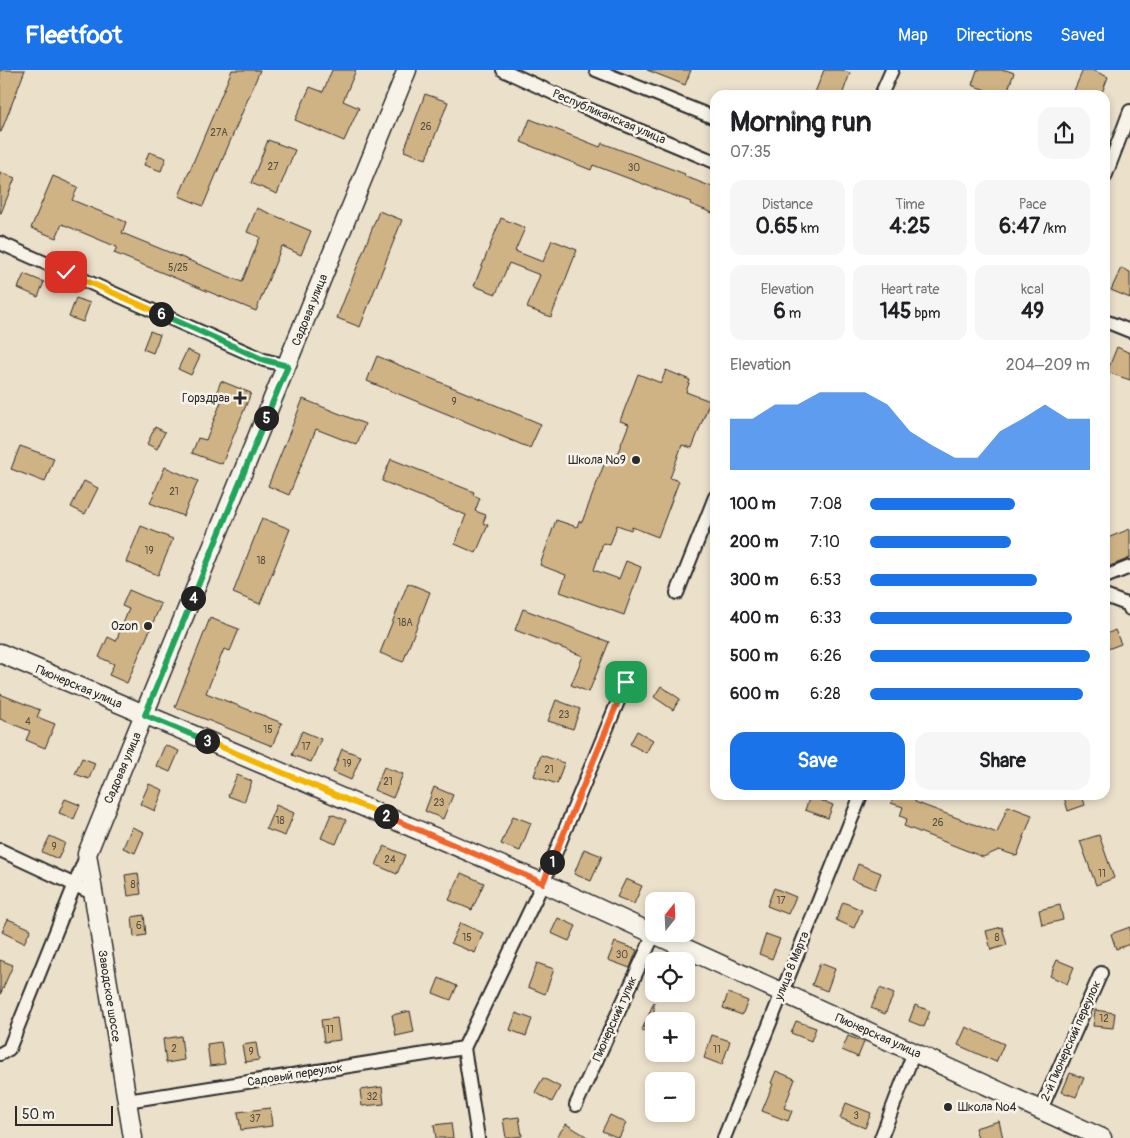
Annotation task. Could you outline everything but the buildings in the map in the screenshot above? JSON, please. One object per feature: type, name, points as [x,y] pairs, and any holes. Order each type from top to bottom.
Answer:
[{"type":"street","name":"Садовая улица","points":[[87,854],[288,366],[407,70]]},
{"type":"street","name":"Республиканская улица","points":[[503,70],[582,106],[710,160]]},
{"type":"street","points":[[596,70],[710,116]]},
{"type":"street","points":[[883,90],[892,70]]},
{"type":"street","points":[[1110,164],[1130,111]]},
{"type":"street","points":[[0,243],[264,360],[288,366]]},
{"type":"street","points":[[1110,323],[1130,331]]},
{"type":"street","points":[[677,593],[710,510]]},
{"type":"street","points":[[1110,575],[1130,566]]},
{"type":"street","points":[[1110,598],[1128,605],[1130,609]]},
{"type":"street","name":"Пионерская улица","points":[[0,653],[543,883],[645,930]]},
{"type":"street","points":[[478,1138],[464,1048],[543,883],[626,682]]},
{"type":"street","name":"улица 8 Марта","points":[[724,1138],[859,800]]},
{"type":"street","points":[[0,850],[92,893]]},
{"type":"street","points":[[0,1054],[9,1049],[87,854]]},
{"type":"street","name":"Заводское шоссе","points":[[87,854],[133,1138]]},
{"type":"street","name":"Пионерский тупик","points":[[576,1105],[650,942]]},
{"type":"street","name":"Пионерская улица","points":[[671,942],[1102,1138]]},
{"type":"street","name":"2-й Пионерский переулок","points":[[1041,1110],[1101,973]]},
{"type":"street","name":"Садовый переулок","points":[[127,1102],[464,1048]]},
{"type":"street","points":[[881,1138],[914,1052]]},
{"type":"place","name":"Горздрав","points":[[240,398]]},
{"type":"place","name":"Школа №9","points":[[636,460]]},
{"type":"place","name":"Ozon","points":[[148,626]]},
{"type":"place","name":"Школа №4","points":[[948,1107]]},
{"type":"route","points":[[66,272],[264,360],[288,366],[145,715],[543,883],[626,682]]}]
